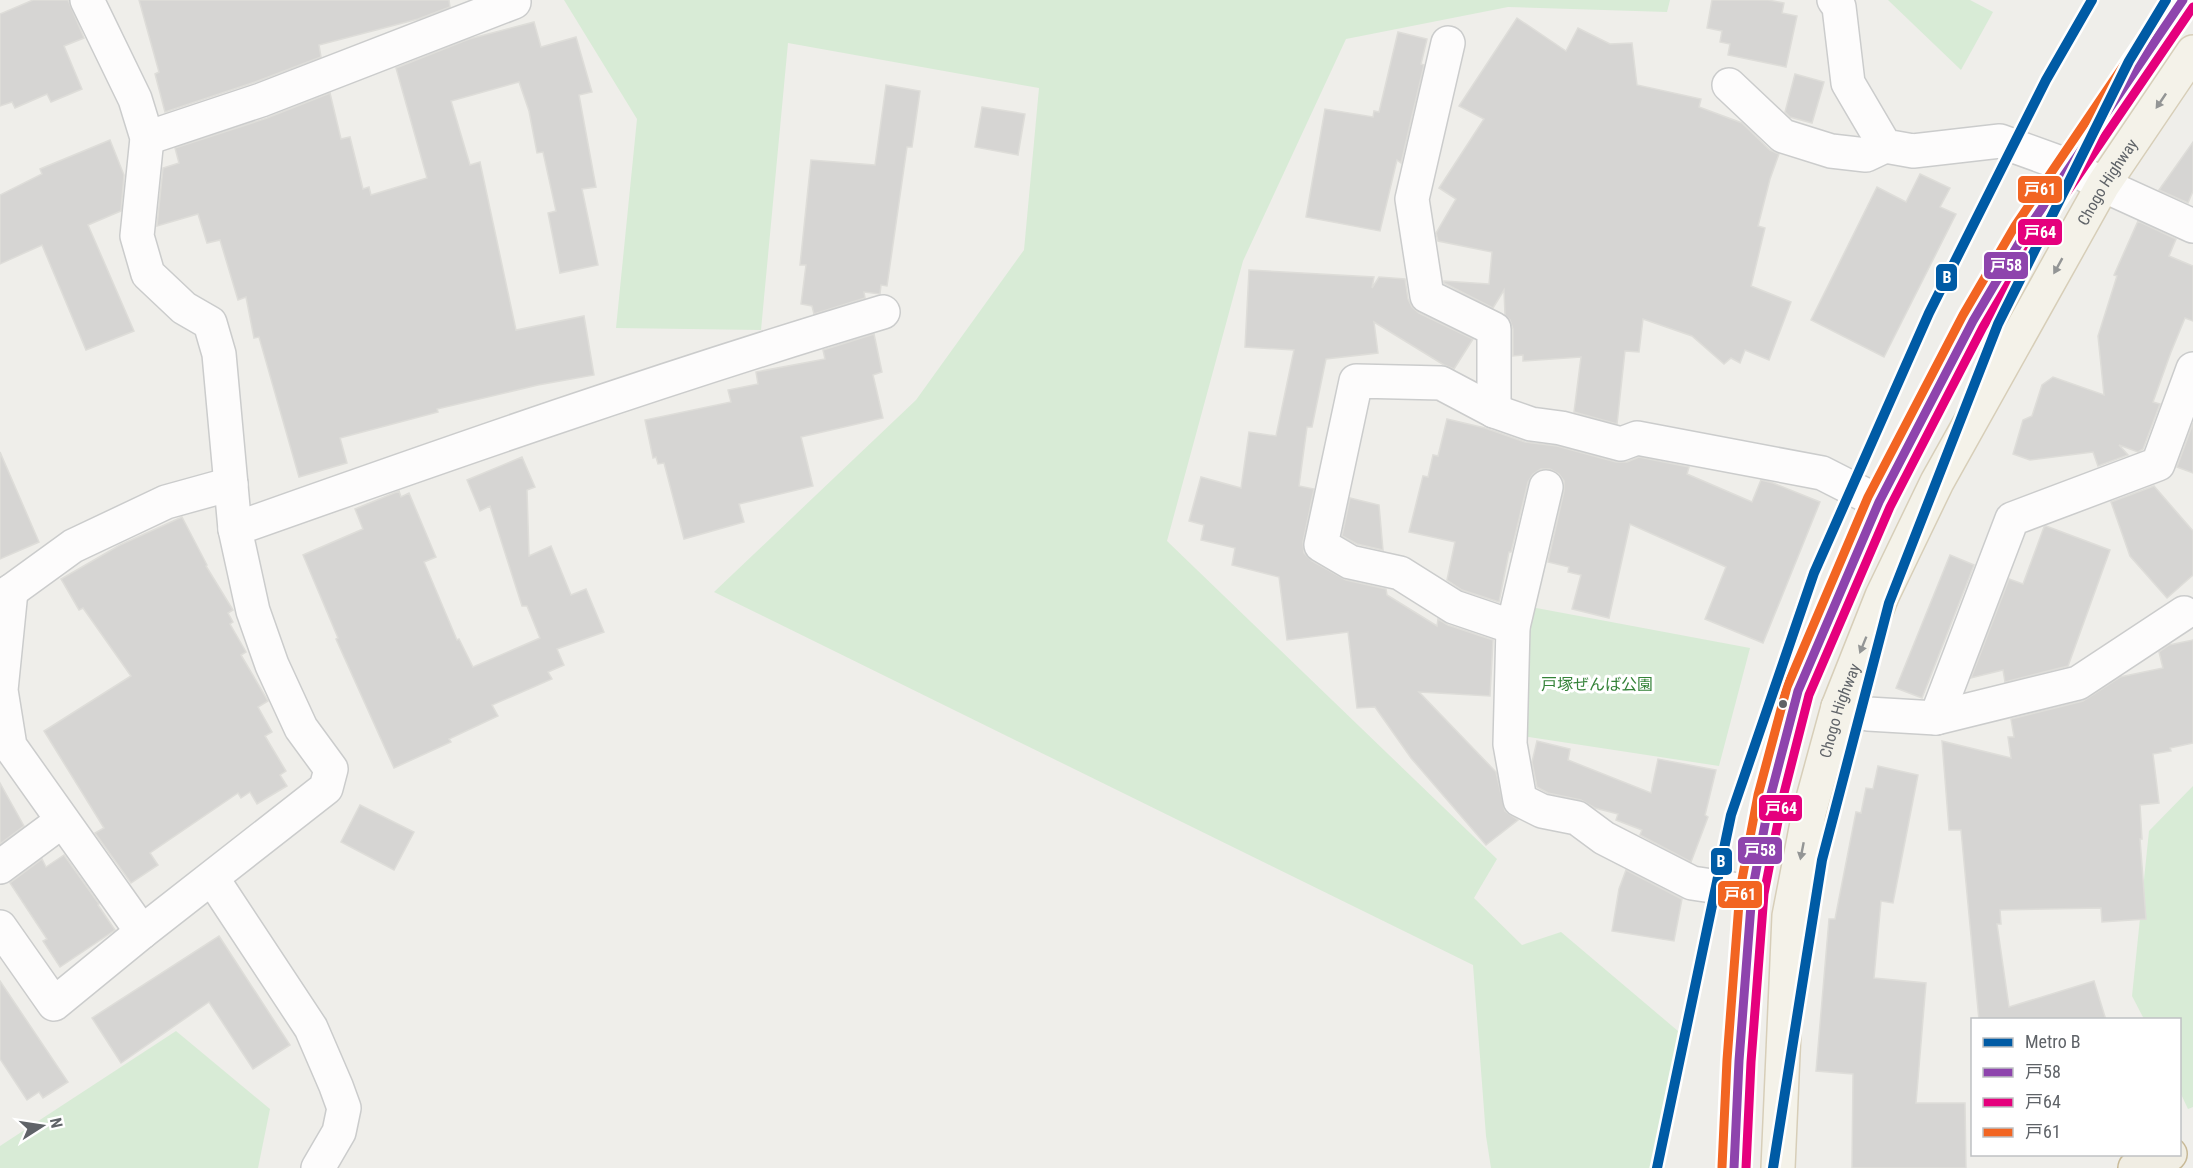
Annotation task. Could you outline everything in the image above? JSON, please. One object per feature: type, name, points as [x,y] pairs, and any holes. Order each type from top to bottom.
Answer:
[{"type":"highway","points":[[2135,1168],[2167,1156]]},
{"type":"main road","points":[[1734,1168],[1739,1060],[1752,892],[1770,798],[1798,691],[1880,502],[1973,321],[2068,166],[2183,0]]},
{"type":"main road","name":"Chogo Highway","points":[[1778,1168],[1790,916],[1809,813],[1838,707],[1882,596],[1937,482],[2103,185],[2193,52]]},
{"type":"street","points":[[0,927],[54,1004],[326,788],[331,769],[301,728],[272,664],[253,611],[235,529],[219,354],[210,323],[184,308],[148,274],[137,236],[147,138],[135,99],[87,0]]},
{"type":"street","points":[[1834,0],[1839,7],[1848,83],[1885,146]]},
{"type":"street","points":[[147,138],[261,100],[514,2]]},
{"type":"street","points":[[1448,43],[1412,199],[1427,296],[1494,329],[1494,411]]},
{"type":"street","points":[[1729,85],[1783,136],[1831,151],[1866,155],[1885,146],[1914,152],[2000,141],[2068,166],[2103,185],[2193,225]]},
{"type":"street","points":[[235,529],[364,483],[784,342],[883,312]]},
{"type":"street","points":[[1936,718],[2012,519],[2158,464],[2193,369]]},
{"type":"street","points":[[1513,627],[1454,607],[1400,573],[1350,562],[1321,545],[1356,381],[1441,383],[1494,411],[1531,424],[1561,428],[1622,444],[1636,438],[1822,473],[1880,502]]},
{"type":"street","points":[[142,932],[10,746],[1,690],[5,598],[73,546],[166,502],[231,484]]},
{"type":"street","points":[[1546,487],[1513,627],[1510,744],[1520,800],[1542,811],[1577,818],[1604,838],[1692,883],[1752,892]]},
{"type":"street","points":[[1838,707],[1868,714],[1936,718],[2078,683],[2184,613]]},
{"type":"street","points":[[0,867],[62,820]]},
{"type":"street","points":[[212,878],[311,1028],[336,1086],[344,1108],[339,1132],[318,1168]]},
{"type":"green space","points":[[564,0],[1670,0],[1667,12],[1508,7],[1346,39],[1243,261],[1167,541],[1497,859],[1474,898],[1522,945],[1561,932],[1678,1031],[1665,1168],[1491,1168],[1486,1136],[1473,965],[714,592],[916,400],[1024,250],[1039,88],[788,43],[761,330],[616,328],[637,119]]},
{"type":"green space","points":[[1888,0],[1970,0],[1993,12],[1961,70]]},
{"type":"green space","name":"戸塚ぜんば公園","points":[[1531,607],[1750,648],[1719,766],[1522,736]]},
{"type":"green space","points":[[2193,786],[2193,1107],[2188,1109],[2181,1094],[2181,1018],[2143,1018],[2132,996],[2149,831]]},
{"type":"green space","points":[[176,1031],[270,1109],[258,1168],[0,1168],[0,1146]]},
{"type":"building","points":[[33,0],[68,0],[84,38],[64,46],[82,89],[51,102],[47,94],[15,108],[12,102],[0,106],[0,14]]},
{"type":"building","points":[[139,0],[449,0],[450,7],[418,19],[319,45],[321,57],[165,112],[155,74],[159,72]]},
{"type":"building","points":[[1712,0],[1768,0],[1784,3],[1782,13],[1797,16],[1786,67],[1728,55],[1730,44],[1720,42],[1722,31],[1707,28]]},
{"type":"building","points":[[1517,18],[1566,51],[1578,28],[1610,44],[1632,43],[1637,85],[1701,99],[1699,107],[1742,123],[1770,150],[1779,154],[1758,226],[1765,228],[1751,286],[1791,302],[1769,360],[1745,350],[1740,363],[1731,358],[1724,364],[1692,336],[1643,319],[1639,352],[1625,351],[1617,424],[1574,412],[1581,357],[1523,361],[1523,355],[1513,356],[1513,329],[1510,320],[1505,315],[1504,290],[1493,308],[1444,283],[1444,281],[1489,284],[1492,252],[1438,241],[1436,233],[1456,199],[1439,188],[1484,119],[1459,106]]},
{"type":"building","points":[[534,22],[541,47],[576,37],[592,92],[579,95],[596,187],[582,189],[598,265],[560,273],[548,213],[556,211],[543,152],[537,153],[529,111],[519,82],[451,101],[470,165],[480,162],[516,330],[584,316],[594,375],[538,385],[437,409],[438,412],[340,438],[347,463],[299,477],[259,337],[254,338],[246,297],[238,300],[220,240],[207,243],[198,214],[157,226],[163,168],[179,163],[175,148],[267,118],[330,93],[341,139],[350,137],[363,189],[369,187],[371,195],[427,178],[396,68],[469,39]]},
{"type":"building","points":[[1398,32],[1427,39],[1421,64],[1424,65],[1401,163],[1397,160],[1380,231],[1306,217],[1325,109],[1373,117],[1374,111],[1379,112]]},
{"type":"building","points":[[1795,74],[1824,82],[1812,123],[1790,117],[1785,112]]},
{"type":"building","points":[[886,85],[920,91],[912,147],[907,147],[887,286],[881,285],[880,294],[864,292],[865,298],[814,314],[812,306],[801,304],[806,265],[800,265],[811,160],[875,165]]},
{"type":"building","points":[[982,107],[1025,114],[1018,155],[975,147]]},
{"type":"building","points":[[110,140],[124,175],[121,211],[88,225],[134,331],[86,350],[42,245],[0,264],[0,195],[42,174],[40,169]]},
{"type":"building","points":[[2193,142],[2193,191],[2188,203],[2159,190]]},
{"type":"building","points":[[1920,174],[1950,188],[1940,207],[1956,214],[1884,357],[1811,320],[1877,187],[1906,202]]},
{"type":"building","points":[[2138,221],[2176,239],[2169,256],[2193,266],[2193,321],[2185,318],[2171,352],[2153,402],[2160,404],[2143,449],[2138,452],[2119,445],[2128,455],[2098,466],[2093,452],[2030,460],[2013,454],[2023,420],[2032,416],[2042,385],[2053,377],[2104,395],[2098,336],[2117,276],[2114,275]]},
{"type":"building","points":[[1249,270],[1374,277],[1372,288],[1379,277],[1405,279],[1408,299],[1412,307],[1419,313],[1473,339],[1454,369],[1374,322],[1378,353],[1326,359],[1312,427],[1307,427],[1299,486],[1314,489],[1303,542],[1304,553],[1312,561],[1346,580],[1386,589],[1387,595],[1437,626],[1438,619],[1448,625],[1493,640],[1490,696],[1419,692],[1496,772],[1505,811],[1518,820],[1486,845],[1411,758],[1375,707],[1357,708],[1348,632],[1287,640],[1279,577],[1232,565],[1235,548],[1201,540],[1204,525],[1189,521],[1201,477],[1241,488],[1249,432],[1276,436],[1294,350],[1245,347]]},
{"type":"building","points":[[874,334],[882,372],[873,375],[883,418],[801,437],[813,486],[739,504],[744,522],[684,539],[664,463],[658,464],[656,457],[653,458],[645,420],[731,402],[728,390],[758,384],[756,372],[825,359],[823,350]]},
{"type":"building","points":[[1447,419],[1485,428],[1525,442],[1557,446],[1616,462],[1627,462],[1639,457],[1689,467],[1687,474],[1752,502],[1761,480],[1820,502],[1763,643],[1705,619],[1726,567],[1630,524],[1609,618],[1572,609],[1581,575],[1568,572],[1569,567],[1548,562],[1564,491],[1564,481],[1559,474],[1550,469],[1541,469],[1533,474],[1528,482],[1511,552],[1509,552],[1499,602],[1462,590],[1447,580],[1455,542],[1409,532],[1423,476],[1428,477],[1433,455],[1438,456]]},
{"type":"building","points":[[2193,423],[2193,473],[2177,467]]},
{"type":"building","points":[[0,452],[39,542],[0,559]]},
{"type":"building","points":[[522,457],[535,487],[527,490],[529,556],[551,546],[571,595],[586,589],[604,632],[557,649],[564,665],[548,672],[552,679],[492,705],[498,716],[449,739],[451,742],[394,768],[336,639],[338,638],[303,555],[363,529],[355,509],[399,491],[401,497],[409,493],[436,557],[424,562],[457,640],[459,639],[473,667],[540,638],[527,606],[522,606],[490,506],[480,511],[467,480]]},
{"type":"building","points":[[2154,486],[2193,531],[2193,575],[2167,598],[2130,556],[2111,502]]},
{"type":"building","points":[[1350,498],[1379,505],[1383,550],[1357,544],[1342,536]]},
{"type":"building","points":[[182,517],[206,566],[233,610],[228,613],[233,622],[230,624],[246,652],[241,655],[268,701],[258,707],[272,732],[265,736],[286,771],[280,775],[287,786],[257,804],[250,792],[241,798],[238,793],[150,853],[158,865],[131,883],[95,833],[104,828],[44,731],[131,676],[83,608],[79,610],[61,579],[120,545]]},
{"type":"building","points":[[2046,526],[2110,550],[2068,666],[2005,682],[2003,670],[1971,678],[2009,579],[2023,584]]},
{"type":"building","points":[[1950,555],[1974,565],[1922,698],[1896,688]]},
{"type":"building","points":[[2193,640],[2193,743],[2170,748],[2171,751],[2153,754],[2159,803],[2140,805],[2146,919],[2102,922],[2101,908],[2000,910],[2001,924],[1997,924],[2009,1007],[2094,981],[2105,1018],[1979,1018],[1961,830],[1949,830],[1942,741],[2011,758],[2008,737],[2014,737],[2011,719],[2083,701],[2120,677],[2163,668],[2159,652],[2169,645]]},
{"type":"building","points":[[1537,741],[1570,749],[1568,760],[1651,793],[1658,759],[1716,770],[1705,815],[1708,817],[1691,862],[1640,835],[1642,830],[1616,820],[1618,814],[1595,808],[1581,800],[1548,793],[1537,787],[1532,762]]},
{"type":"building","points":[[1878,766],[1918,775],[1893,903],[1881,901],[1874,978],[1926,983],[1916,1103],[1965,1103],[1966,1168],[1852,1168],[1853,1074],[1816,1071],[1829,919],[1835,919],[1856,812],[1861,813],[1866,788],[1873,789]]},
{"type":"building","points":[[0,783],[24,826],[0,844]]},
{"type":"building","points":[[360,805],[414,832],[394,870],[341,842]]},
{"type":"building","points":[[64,855],[115,930],[60,967],[43,941],[47,939],[10,883],[42,859],[46,867]]},
{"type":"building","points":[[1626,870],[1682,899],[1674,941],[1612,931],[1619,889]]},
{"type":"building","points":[[219,936],[290,1045],[253,1069],[209,1002],[121,1063],[92,1018]]},
{"type":"building","points":[[0,981],[68,1082],[43,1098],[39,1092],[27,1100],[0,1059]]},
{"type":"metro line","name":"B","points":[[1657,1168],[1731,815],[1814,573],[1929,313],[2046,80],[2092,0]]},
{"type":"metro line","name":"B","points":[[1773,1168],[1822,860],[1889,603],[1998,324],[2129,61],[2166,0]]},
{"type":"transit line","name":"戸61","points":[[1722,1167],[1727,1060],[1740,890],[1758,795],[1787,687],[1868,497],[1963,315],[2015,226],[2168,0]]},
{"type":"transit line","name":"戸58","points":[[1734,1168],[1739,1061],[1752,892],[1770,798],[1798,691],[1879,502],[1973,321],[2025,233],[2183,0]]},
{"type":"transit line","name":"戸64","points":[[1746,1168],[1751,1062],[1764,894],[1782,801],[1809,695],[1890,507],[1983,327],[2035,239],[2193,7]]}]
